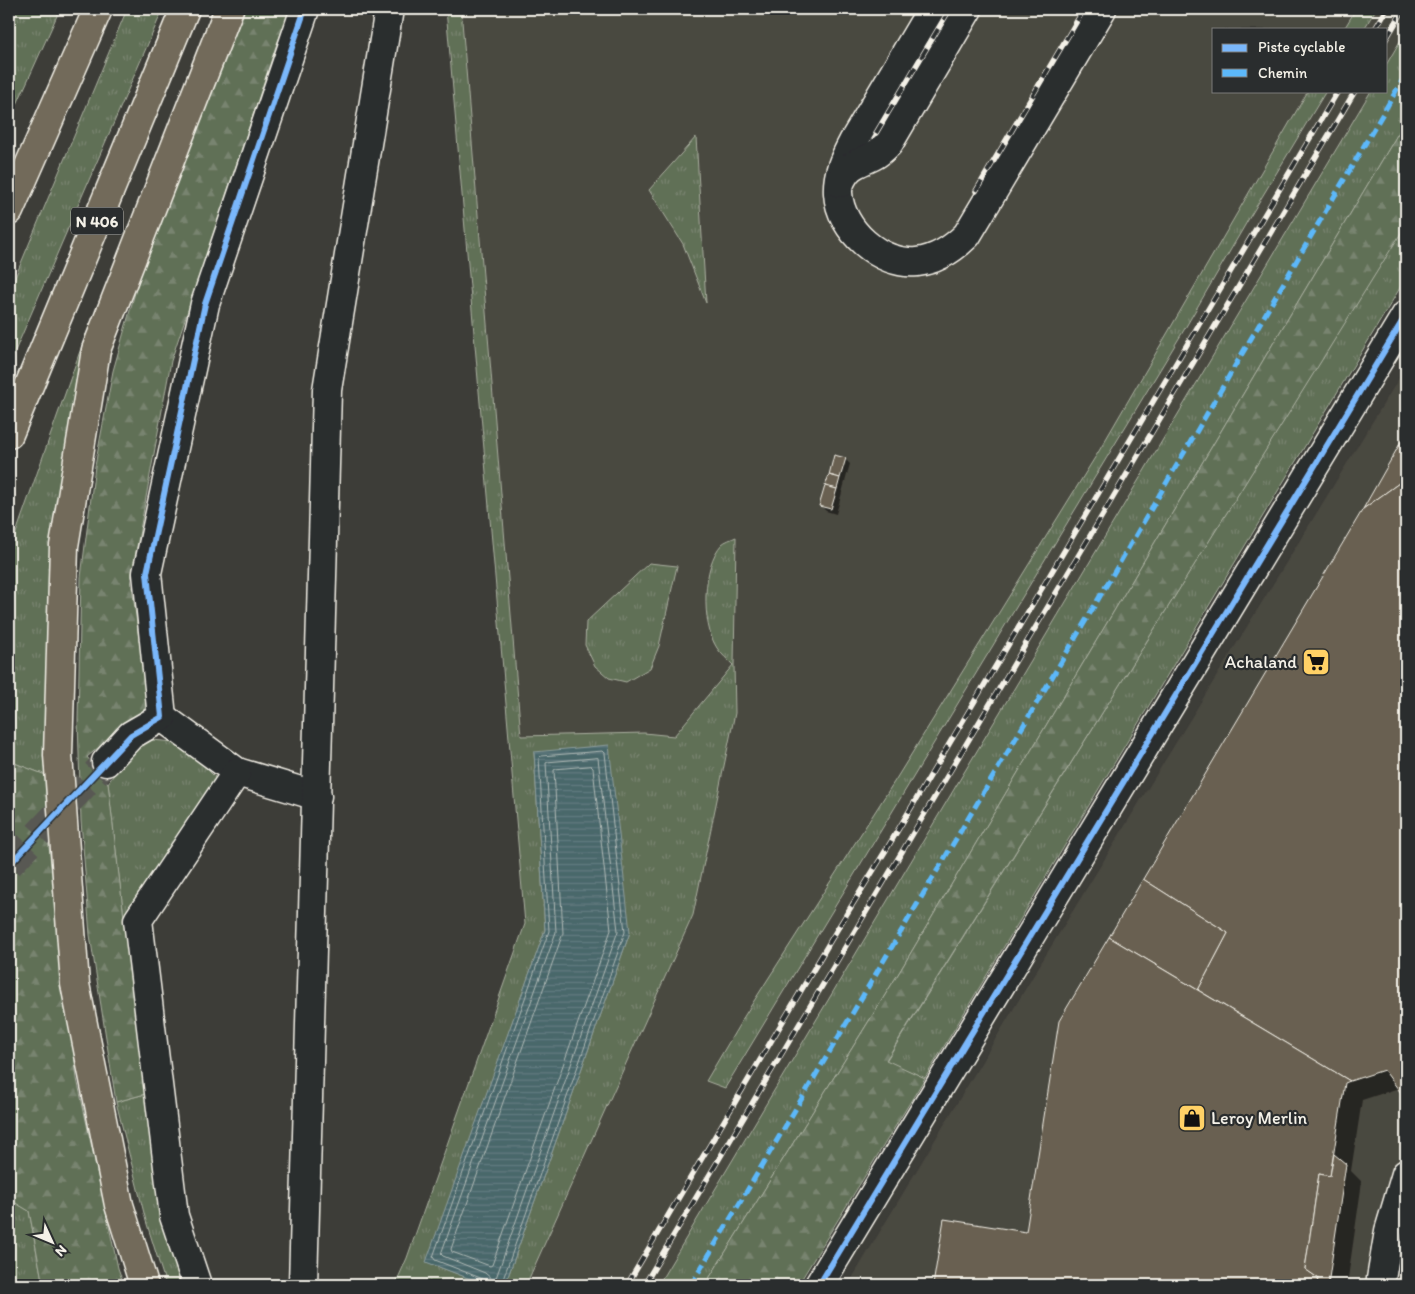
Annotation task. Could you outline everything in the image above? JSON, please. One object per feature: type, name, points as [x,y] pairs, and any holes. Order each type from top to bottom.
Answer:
[{"type":"highway","points":[[9,212],[98,9]]},
{"type":"highway","name":"N 406","points":[[9,434],[186,9]]},
{"type":"highway","points":[[144,1285],[120,1205],[75,984],[58,755],[64,546],[96,350],[229,9]]},
{"type":"street","points":[[306,9],[205,304],[147,573],[162,717],[237,772],[317,796]]},
{"type":"street","points":[[303,1285],[327,390],[390,9]]},
{"type":"street","points":[[838,195],[840,183],[849,168],[856,162],[874,156],[889,143],[968,9]]},
{"type":"street","points":[[924,12],[843,161],[838,179],[838,195],[848,225],[876,251],[892,260],[906,263],[934,258],[957,245],[966,235],[978,218],[1102,9]]},
{"type":"street","points":[[819,1285],[1406,315]]},
{"type":"street","points":[[106,762],[130,735],[162,717]]},
{"type":"street","points":[[197,1285],[174,1216],[138,920],[237,772]]},
{"type":"street","points":[[1380,1285],[1389,1231],[1406,1174]]},
{"type":"shaded area","points":[[461,9],[1406,9],[1406,224],[738,1285],[525,1285],[654,916],[521,736]]},
{"type":"shaded area","name":"Achaland","points":[[1406,367],[1406,1285],[848,1285],[1044,958]]},
{"type":"green space","points":[[9,9],[60,9],[9,122]]},
{"type":"green space","points":[[127,9],[163,9],[9,365],[9,292]]},
{"type":"green space","points":[[245,9],[291,9],[276,46],[171,361],[131,579],[148,706],[87,757],[108,783],[145,1094],[116,1102],[90,935],[81,821],[78,720],[81,577],[95,466],[113,371],[147,250]]},
{"type":"green space","points":[[446,9],[461,9],[521,736],[644,733],[674,736],[733,665],[717,648],[712,638],[708,625],[706,595],[707,580],[715,554],[723,543],[736,537],[735,713],[693,915],[526,1285],[505,1285],[630,932],[534,752],[545,930],[427,1262],[486,1285],[395,1285],[407,1258],[525,924]]},
{"type":"green space","points":[[1356,9],[1376,9],[1365,28],[1345,28]]},
{"type":"green space","points":[[1406,31],[1406,120],[900,971],[705,1285],[658,1285],[1370,92],[1388,92],[1388,62]]},
{"type":"green space","points":[[1307,92],[1325,92],[1184,330],[725,1088],[706,1081],[745,1015],[896,779],[1099,451]]},
{"type":"green space","points":[[1406,120],[1406,225],[886,1060],[925,1078],[798,1285],[705,1285],[900,971]]},
{"type":"green space","points":[[696,137],[706,303],[683,244],[649,190]]},
{"type":"green space","points":[[1406,224],[1406,278],[925,1078],[886,1061]]},
{"type":"green space","points":[[86,334],[49,588],[51,777],[9,761],[9,553]]},
{"type":"green space","points":[[649,563],[677,566],[659,646],[650,668],[626,682],[609,678],[595,666],[585,645],[586,622]]},
{"type":"green space","points":[[152,740],[174,742],[200,762],[215,777],[213,791],[124,919],[108,783],[131,751]]},
{"type":"green space","points":[[9,761],[51,777],[48,839],[77,1079],[118,1268],[124,1285],[43,1285],[29,1211],[9,1199]]},
{"type":"green space","points":[[145,1094],[164,1222],[183,1285],[166,1285],[146,1221],[116,1102]]},
{"type":"green space","points":[[9,1199],[29,1211],[43,1285],[9,1285]]},
{"type":"water","points":[[609,745],[630,932],[505,1285],[486,1285],[426,1262],[545,930],[534,752]]},
{"type":"building","points":[[1406,433],[1406,478],[1363,509]]},
{"type":"building","points":[[834,455],[846,458],[840,478],[829,475]]},
{"type":"building","points":[[829,475],[840,478],[837,489],[825,486]]},
{"type":"building","points":[[1406,478],[1406,1089],[1401,1093],[1384,1070],[1350,1081],[1198,990],[1228,933],[1143,879],[1363,509]]},
{"type":"building","points":[[825,486],[837,489],[831,509],[819,506]]},
{"type":"building","points":[[1143,879],[1228,933],[1198,990],[1109,937]]},
{"type":"building","name":"Leroy Merlin","points":[[1109,937],[1350,1081],[1345,1083],[1330,1176],[1319,1174],[1305,1269],[1318,1278],[1317,1285],[933,1285],[944,1219],[1026,1232],[1059,1021]]},
{"type":"building","points":[[1334,1154],[1346,1164],[1328,1285],[1317,1285],[1318,1278],[1305,1269],[1319,1174],[1330,1176]]},
{"type":"tunnel","points":[[9,865],[106,762]]},
{"type":"railway","points":[[876,133],[950,9]]},
{"type":"railway","points":[[976,191],[1084,9]]},
{"type":"railway","points":[[1376,28],[1387,9]]},
{"type":"railway","points":[[1388,36],[1404,9]]},
{"type":"railway","points":[[627,1285],[1337,92]]},
{"type":"railway","points":[[644,1285],[1354,92]]},
{"type":"marked path","points":[[691,1285],[1089,615],[1406,74]]},
{"type":"cycle path","points":[[9,865],[131,735],[162,717],[147,573],[205,304],[305,9]]},
{"type":"cycle path","points":[[819,1285],[1406,315]]},
{"type":"place","name":"Achaland","points":[[1316,662]]},
{"type":"place","name":"Leroy Merlin","points":[[1192,1118]]}]
